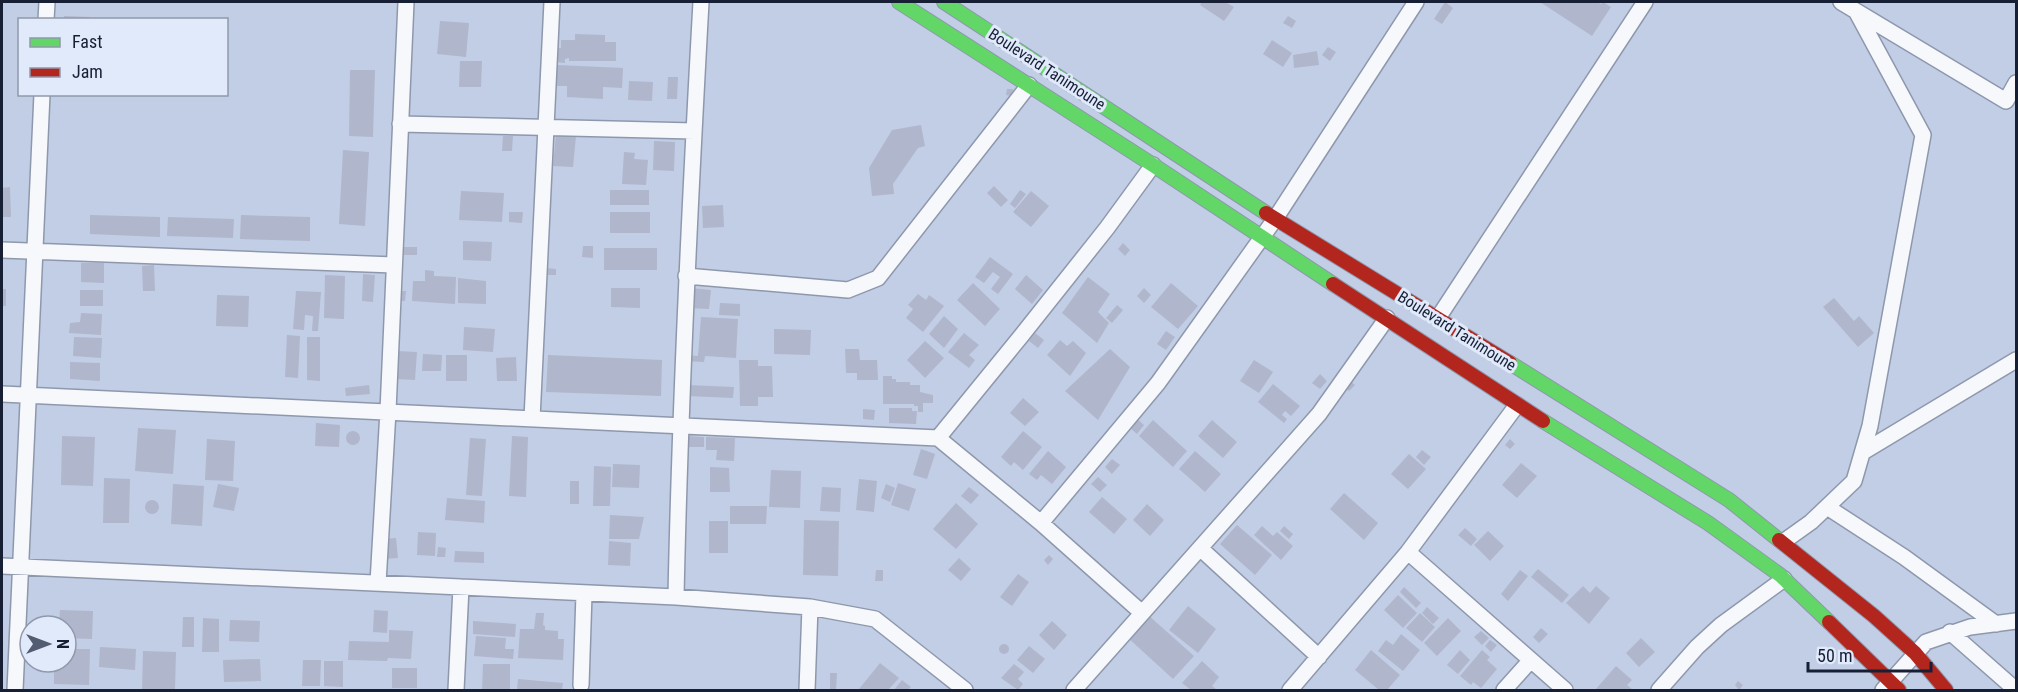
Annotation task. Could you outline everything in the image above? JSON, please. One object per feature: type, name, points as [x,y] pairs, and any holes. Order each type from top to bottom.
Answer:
[{"type":"main road","name":"Boulevard Tanimoune","points":[[899,2],[1153,165],[1517,405],[1708,523],[1784,579],[1891,687]]},
{"type":"main road","name":"Boulevard Tanimoune","points":[[944,2],[1275,219],[1729,500],[1874,616],[1915,653],[1946,690]]},
{"type":"street","points":[[46,18],[47,2]]},
{"type":"street","points":[[378,583],[406,2]]},
{"type":"street","points":[[532,418],[552,2]]},
{"type":"street","points":[[676,597],[686,276],[701,2]]},
{"type":"street","points":[[1041,524],[1152,392],[1275,219],[1416,2]]},
{"type":"street","points":[[1438,318],[1645,2]]},
{"type":"street","points":[[1840,2],[1859,6],[2006,101],[2016,83]]},
{"type":"street","points":[[1783,542],[1811,522],[1854,481],[1870,426],[1923,135],[1859,6]]},
{"type":"street","points":[[686,276],[848,290],[878,278],[1029,85]]},
{"type":"street","points":[[15,690],[42,96]]},
{"type":"street","points":[[400,124],[694,131]]},
{"type":"street","points":[[938,438],[1036,317],[1153,165]]},
{"type":"street","points":[[2,250],[394,265]]},
{"type":"street","points":[[1074,690],[1329,402],[1387,318]]},
{"type":"street","points":[[1863,452],[2016,360]]},
{"type":"street","points":[[2,394],[938,438],[1141,612]]},
{"type":"street","points":[[1290,690],[1408,552],[1517,405]]},
{"type":"street","points":[[1827,507],[1904,557],[1996,624]]},
{"type":"street","points":[[1200,549],[1319,657]]},
{"type":"street","points":[[1408,552],[1565,690]]},
{"type":"street","points":[[2,566],[676,597],[810,608],[875,619],[965,690]]},
{"type":"street","points":[[1659,690],[1697,647],[1721,625],[1784,579]]},
{"type":"street","points":[[456,690],[461,586]]},
{"type":"street","points":[[581,685],[584,594]]},
{"type":"street","points":[[807,690],[810,608]]},
{"type":"street","points":[[1891,687],[1915,653],[1926,642],[1970,627],[2016,621]]},
{"type":"street","points":[[1950,632],[2016,690]]},
{"type":"street","points":[[1504,690],[1530,661]]},
{"type":"building","points":[[1202,2],[1225,2],[1234,7],[1224,21],[1200,5]]},
{"type":"building","points":[[1445,2],[1453,8],[1442,24],[1434,19]]},
{"type":"building","points":[[1540,2],[1597,2],[1601,4],[1603,2],[1611,7],[1592,36]]},
{"type":"building","points":[[64,16],[90,17],[90,18],[64,18]]},
{"type":"building","points":[[1288,16],[1296,21],[1292,28],[1283,23]]},
{"type":"building","points":[[440,21],[469,23],[466,57],[437,54]]},
{"type":"building","points":[[575,34],[605,35],[605,42],[616,42],[616,61],[569,61],[569,58],[565,59],[565,63],[555,62],[555,48],[561,48],[561,40],[575,40]]},
{"type":"building","points":[[1272,40],[1292,53],[1283,67],[1263,54]]},
{"type":"building","points":[[1328,47],[1336,52],[1330,61],[1322,55]]},
{"type":"building","points":[[1317,51],[1319,65],[1294,68],[1293,55]]},
{"type":"building","points":[[460,61],[482,61],[481,87],[459,87]]},
{"type":"building","points":[[557,65],[623,68],[622,88],[603,87],[603,99],[567,97],[567,86],[556,86]]},
{"type":"building","points":[[350,70],[375,70],[373,137],[349,136]]},
{"type":"building","points":[[668,77],[678,77],[677,99],[667,99]]},
{"type":"building","points":[[629,81],[653,82],[652,101],[628,100]]},
{"type":"building","points":[[1007,89],[1013,89],[1012,96],[1006,95]]},
{"type":"building","points":[[921,125],[925,146],[918,148],[893,184],[894,194],[872,196],[869,168],[892,130]]},
{"type":"building","points":[[556,134],[576,136],[573,167],[553,166]]},
{"type":"building","points":[[503,136],[513,136],[512,151],[502,151]]},
{"type":"building","points":[[654,141],[675,142],[674,171],[653,170]]},
{"type":"building","points":[[343,150],[369,152],[365,226],[339,224]]},
{"type":"building","points":[[624,152],[635,153],[634,159],[648,160],[646,185],[622,184]]},
{"type":"building","points":[[994,186],[1008,200],[1001,207],[987,193]]},
{"type":"building","points":[[10,187],[11,217],[2,217],[2,188]]},
{"type":"building","points":[[610,190],[649,190],[649,205],[610,205]]},
{"type":"building","points":[[1020,190],[1026,194],[1015,208],[1010,204]]},
{"type":"building","points":[[461,191],[504,193],[502,222],[459,220]]},
{"type":"building","points":[[1031,191],[1049,206],[1031,227],[1013,212]]},
{"type":"building","points":[[723,205],[724,227],[703,228],[702,206]]},
{"type":"building","points":[[509,212],[523,212],[522,223],[509,222]]},
{"type":"building","points":[[610,212],[650,212],[650,233],[610,233]]},
{"type":"building","points":[[90,215],[160,217],[160,237],[90,234]]},
{"type":"building","points":[[241,215],[310,217],[310,241],[240,239]]},
{"type":"building","points":[[168,217],[234,219],[233,238],[167,236]]},
{"type":"building","points":[[463,241],[492,242],[491,261],[463,260]]},
{"type":"building","points":[[1123,243],[1130,250],[1125,256],[1118,249]]},
{"type":"building","points":[[583,246],[593,246],[593,258],[582,257]]},
{"type":"building","points":[[404,247],[417,247],[417,255],[403,255]]},
{"type":"building","points":[[604,248],[657,248],[657,270],[604,270]]},
{"type":"building","points":[[990,257],[1013,274],[998,294],[991,289],[1000,277],[993,272],[984,283],[975,277]]},
{"type":"building","points":[[81,263],[104,263],[104,283],[81,282]]},
{"type":"building","points":[[154,265],[155,291],[143,291],[142,266]]},
{"type":"building","points":[[544,268],[556,269],[556,275],[544,275]]},
{"type":"building","points":[[425,270],[434,271],[434,276],[456,277],[455,304],[412,301],[413,281],[425,281]]},
{"type":"building","points":[[363,274],[375,275],[373,302],[362,301]]},
{"type":"building","points":[[325,275],[345,276],[344,319],[324,318]]},
{"type":"building","points":[[1026,275],[1043,290],[1032,304],[1015,289]]},
{"type":"building","points":[[1088,277],[1110,294],[1098,312],[1109,323],[1097,343],[1062,313]]},
{"type":"building","points":[[458,278],[486,281],[486,304],[458,303]]},
{"type":"building","points":[[973,283],[1000,309],[985,326],[957,300]]},
{"type":"building","points":[[1171,283],[1198,306],[1178,329],[1151,307]]},
{"type":"building","points":[[611,288],[640,288],[640,308],[611,307]]},
{"type":"building","points":[[690,288],[711,290],[709,309],[688,308]]},
{"type":"building","points":[[1144,288],[1151,295],[1144,303],[1137,296]]},
{"type":"building","points":[[2,289],[6,289],[6,306],[2,306]]},
{"type":"building","points":[[80,290],[103,290],[103,306],[80,306]]},
{"type":"building","points":[[296,291],[321,292],[318,331],[312,331],[313,316],[305,315],[304,330],[293,329]]},
{"type":"building","points":[[396,291],[406,291],[405,301],[396,301]]},
{"type":"building","points":[[918,294],[926,300],[929,295],[944,306],[923,332],[906,318],[913,309],[908,305]]},
{"type":"building","points":[[217,295],[249,296],[248,327],[216,326]]},
{"type":"building","points":[[1834,298],[1854,321],[1859,316],[1874,333],[1858,347],[1823,307]]},
{"type":"building","points":[[720,303],[740,304],[740,316],[719,315]]},
{"type":"building","points":[[1117,305],[1123,310],[1112,323],[1106,318]]},
{"type":"building","points":[[81,313],[102,314],[101,335],[69,333],[70,323],[80,322]]},
{"type":"building","points":[[944,316],[958,329],[944,348],[929,334]]},
{"type":"building","points":[[701,317],[738,319],[736,358],[705,356],[704,362],[686,361],[687,355],[698,356]]},
{"type":"building","points":[[464,327],[495,329],[493,352],[463,350]]},
{"type":"building","points":[[774,329],[811,330],[810,355],[774,354]]},
{"type":"building","points":[[1166,331],[1175,337],[1166,350],[1157,344]]},
{"type":"building","points":[[964,333],[979,345],[969,355],[975,360],[969,368],[948,352]]},
{"type":"building","points":[[1035,333],[1044,340],[1038,348],[1029,341]]},
{"type":"building","points":[[287,335],[300,336],[298,378],[285,377]]},
{"type":"building","points":[[74,337],[102,338],[101,358],[73,356]]},
{"type":"building","points":[[307,337],[320,337],[320,381],[307,380]]},
{"type":"building","points":[[1060,340],[1067,346],[1073,341],[1086,353],[1070,376],[1047,355]]},
{"type":"building","points":[[925,341],[944,358],[925,378],[907,360]]},
{"type":"building","points":[[845,349],[859,349],[860,360],[877,360],[878,380],[857,380],[857,373],[846,373]]},
{"type":"building","points":[[1110,349],[1130,367],[1098,420],[1065,391]]},
{"type":"building","points":[[396,351],[417,352],[415,380],[395,379]]},
{"type":"building","points":[[423,354],[442,355],[441,371],[422,371]]},
{"type":"building","points":[[446,355],[467,355],[467,381],[446,381]]},
{"type":"building","points":[[548,355],[662,360],[661,396],[546,392]]},
{"type":"building","points":[[516,357],[517,381],[497,381],[496,358]]},
{"type":"building","points":[[739,360],[758,360],[758,366],[772,366],[773,397],[758,397],[758,406],[740,406]]},
{"type":"building","points":[[1254,360],[1273,372],[1259,393],[1240,381]]},
{"type":"building","points":[[70,362],[100,363],[100,381],[70,379]]},
{"type":"building","points":[[1320,374],[1327,381],[1320,389],[1312,383]]},
{"type":"building","points":[[883,376],[892,376],[896,382],[920,385],[920,392],[933,395],[933,403],[923,403],[923,412],[918,412],[918,406],[914,404],[883,404]]},
{"type":"building","points":[[1349,380],[1355,385],[1349,391],[1343,386]]},
{"type":"building","points":[[1273,384],[1300,406],[1291,416],[1285,411],[1282,415],[1287,419],[1284,423],[1258,402]]},
{"type":"building","points":[[369,385],[370,394],[346,396],[345,388]]},
{"type":"building","points":[[687,385],[734,387],[733,398],[687,396]]},
{"type":"building","points":[[1023,398],[1039,412],[1025,426],[1010,413]]},
{"type":"building","points":[[889,408],[912,408],[912,411],[917,411],[916,424],[889,423]]},
{"type":"building","points":[[863,409],[875,410],[874,420],[863,419]]},
{"type":"building","points":[[1136,418],[1144,425],[1137,434],[1128,426]]},
{"type":"building","points":[[1153,420],[1187,451],[1173,467],[1139,436]]},
{"type":"building","points":[[1212,420],[1237,442],[1223,458],[1198,436]]},
{"type":"building","points":[[316,423],[340,425],[339,447],[315,446]]},
{"type":"building","points":[[138,428],[176,430],[173,474],[135,471]]},
{"type":"building","points":[[353,431],[358,433],[360,438],[358,443],[353,445],[348,443],[346,438],[348,433]]},
{"type":"building","points":[[1023,431],[1042,447],[1023,470],[1014,462],[1011,466],[1001,457]]},
{"type":"building","points":[[62,436],[95,437],[93,486],[61,485]]},
{"type":"building","points":[[512,436],[528,437],[526,497],[509,496]]},
{"type":"building","points":[[687,436],[704,437],[704,447],[686,447]]},
{"type":"building","points":[[706,437],[735,438],[734,461],[716,460],[717,450],[706,450]]},
{"type":"building","points":[[470,438],[486,439],[482,496],[466,495]]},
{"type":"building","points":[[207,439],[235,441],[233,481],[205,480]]},
{"type":"building","points":[[1510,439],[1515,444],[1510,449],[1505,445]]},
{"type":"building","points":[[921,449],[935,454],[927,479],[913,475]]},
{"type":"building","points":[[1422,450],[1431,457],[1424,465],[1416,457]]},
{"type":"building","points":[[1048,451],[1066,467],[1052,484],[1041,475],[1037,480],[1029,474]]},
{"type":"building","points":[[1195,451],[1221,474],[1205,492],[1179,469]]},
{"type":"building","points":[[1409,454],[1426,469],[1408,489],[1391,474]]},
{"type":"building","points":[[1112,459],[1120,465],[1112,474],[1105,467]]},
{"type":"building","points":[[1521,463],[1537,476],[1517,498],[1502,485]]},
{"type":"building","points":[[613,464],[640,465],[639,488],[612,487]]},
{"type":"building","points":[[594,466],[611,467],[610,506],[593,506]]},
{"type":"building","points":[[710,467],[729,468],[730,492],[710,492]]},
{"type":"building","points":[[771,470],[801,471],[800,508],[769,507]]},
{"type":"building","points":[[1098,477],[1107,485],[1100,492],[1091,484]]},
{"type":"building","points":[[104,478],[130,479],[129,523],[103,523]]},
{"type":"building","points":[[859,479],[877,481],[874,512],[856,510]]},
{"type":"building","points":[[570,481],[579,481],[579,504],[570,504]]},
{"type":"building","points":[[898,483],[916,489],[909,511],[891,505]]},
{"type":"building","points":[[173,484],[204,486],[202,526],[171,524]]},
{"type":"building","points":[[218,484],[239,488],[234,511],[213,507]]},
{"type":"building","points":[[886,484],[895,488],[890,502],[881,498]]},
{"type":"building","points":[[822,487],[841,488],[840,512],[820,511]]},
{"type":"building","points":[[969,487],[979,495],[971,504],[961,496]]},
{"type":"building","points":[[1344,493],[1378,523],[1364,540],[1330,509]]},
{"type":"building","points":[[1102,497],[1127,519],[1114,534],[1089,512]]},
{"type":"building","points":[[447,498],[485,501],[484,523],[445,520]]},
{"type":"building","points":[[149,500],[155,500],[159,507],[155,514],[149,514],[145,510],[145,504]]},
{"type":"building","points":[[956,503],[978,524],[956,549],[933,529]]},
{"type":"building","points":[[1147,504],[1164,520],[1150,536],[1133,520]]},
{"type":"building","points":[[730,506],[767,506],[766,524],[730,524]]},
{"type":"building","points":[[610,515],[644,517],[639,539],[609,539]]},
{"type":"building","points":[[804,520],[839,521],[838,576],[803,575]]},
{"type":"building","points":[[709,521],[728,521],[728,553],[709,553]]},
{"type":"building","points":[[1237,525],[1272,555],[1255,575],[1220,544]]},
{"type":"building","points":[[1262,526],[1273,536],[1277,532],[1293,546],[1281,560],[1254,535]]},
{"type":"building","points":[[1284,526],[1293,534],[1289,539],[1280,531]]},
{"type":"building","points":[[1465,528],[1477,539],[1471,546],[1458,535]]},
{"type":"building","points":[[1488,531],[1504,546],[1490,561],[1474,545]]},
{"type":"building","points":[[418,532],[436,533],[435,556],[417,555]]},
{"type":"building","points":[[396,538],[398,558],[384,559],[383,539]]},
{"type":"building","points":[[609,541],[631,543],[630,566],[608,565]]},
{"type":"building","points":[[438,547],[446,548],[445,557],[437,557]]},
{"type":"building","points":[[455,551],[484,552],[484,563],[454,562]]},
{"type":"building","points":[[1049,555],[1053,559],[1048,565],[1044,560]]},
{"type":"building","points":[[959,558],[971,569],[961,581],[948,570]]},
{"type":"building","points":[[1538,569],[1569,595],[1562,603],[1531,577]]},
{"type":"building","points":[[876,570],[883,570],[883,581],[875,581]]},
{"type":"building","points":[[1520,570],[1528,576],[1508,601],[1501,594]]},
{"type":"building","points":[[1018,574],[1029,582],[1012,606],[1000,597]]},
{"type":"building","points":[[1583,586],[1590,593],[1596,586],[1610,598],[1589,624],[1566,603]]},
{"type":"building","points":[[1404,587],[1421,603],[1416,608],[1400,592]]},
{"type":"building","points":[[1398,595],[1417,613],[1403,628],[1384,610]]},
{"type":"building","points":[[1188,606],[1216,629],[1198,653],[1169,630]]},
{"type":"building","points":[[1427,607],[1439,618],[1433,624],[1422,613]]},
{"type":"building","points":[[60,610],[93,611],[92,639],[78,638],[78,614],[60,614]]},
{"type":"building","points":[[374,610],[388,611],[387,633],[373,632]]},
{"type":"building","points":[[536,613],[544,613],[545,630],[558,631],[558,639],[564,639],[563,660],[518,658],[520,629],[534,629]]},
{"type":"building","points":[[1420,613],[1435,627],[1422,642],[1406,628]]},
{"type":"building","points":[[1147,614],[1194,656],[1173,679],[1127,637]]},
{"type":"building","points":[[183,617],[194,617],[194,647],[182,647]]},
{"type":"building","points":[[203,618],[219,619],[219,652],[202,652]]},
{"type":"building","points":[[1448,618],[1461,631],[1437,656],[1424,643]]},
{"type":"building","points":[[230,620],[260,621],[259,642],[229,641]]},
{"type":"building","points":[[473,621],[516,624],[515,637],[473,634]]},
{"type":"building","points":[[1052,621],[1067,635],[1054,650],[1039,635]]},
{"type":"building","points":[[1541,628],[1548,634],[1539,643],[1533,637]]},
{"type":"building","points":[[389,630],[413,631],[411,659],[348,660],[349,641],[389,642]]},
{"type":"building","points":[[1481,631],[1489,638],[1482,645],[1474,637]]},
{"type":"building","points":[[1401,634],[1420,650],[1403,671],[1378,651],[1386,640],[1393,645]]},
{"type":"building","points":[[476,636],[506,638],[505,649],[514,649],[513,659],[474,656]]},
{"type":"building","points":[[1641,638],[1655,652],[1639,667],[1626,653]]},
{"type":"building","points":[[1490,640],[1497,645],[1491,652],[1485,646]]},
{"type":"building","points":[[1004,644],[1008,645],[1008,653],[1004,654],[1000,653],[999,649],[1000,645]]},
{"type":"building","points":[[1029,646],[1045,659],[1033,673],[1017,660]]},
{"type":"building","points":[[100,647],[136,649],[135,670],[99,667]]},
{"type":"building","points":[[78,649],[90,649],[89,685],[54,684],[54,674],[78,674]]},
{"type":"building","points":[[1371,650],[1400,675],[1387,690],[1379,690],[1355,670]]},
{"type":"building","points":[[1460,650],[1470,660],[1458,674],[1447,665]]},
{"type":"building","points":[[1482,650],[1490,657],[1487,660],[1497,669],[1481,688],[1473,682],[1471,685],[1460,676]]},
{"type":"building","points":[[143,651],[176,652],[175,690],[142,690]]},
{"type":"building","points":[[260,659],[261,681],[224,682],[223,660]]},
{"type":"building","points":[[303,660],[321,660],[320,686],[302,686]]},
{"type":"building","points":[[324,661],[343,661],[343,687],[324,686]]},
{"type":"building","points":[[1202,661],[1219,677],[1212,686],[1217,690],[1191,690],[1182,683]]},
{"type":"building","points":[[880,663],[899,678],[888,690],[859,689]]},
{"type":"building","points":[[483,664],[510,664],[510,690],[482,690]]},
{"type":"building","points":[[1014,664],[1024,672],[1018,679],[1023,684],[1018,690],[1001,678]]},
{"type":"building","points":[[1616,666],[1632,680],[1627,685],[1633,690],[1595,690]]},
{"type":"building","points":[[392,668],[417,668],[417,688],[392,688]]},
{"type":"building","points":[[830,673],[837,673],[836,690],[830,690]]},
{"type":"building","points":[[518,679],[563,683],[562,690],[517,690]]},
{"type":"building","points":[[902,680],[911,687],[908,690],[894,690]]},
{"type":"building","points":[[1738,681],[1743,685],[1739,690],[1735,685]]},
{"type":"traffic: fast","points":[[899,2],[1333,284]]},
{"type":"traffic: fast","points":[[944,2],[1266,213]]},
{"type":"traffic: fast","points":[[1510,363],[1729,500],[1779,540]]},
{"type":"traffic: fast","points":[[1543,421],[1708,523],[1780,575],[1829,622]]},
{"type":"traffic: jam","points":[[1266,213],[1510,363]]},
{"type":"traffic: jam","points":[[1333,284],[1543,421]]},
{"type":"traffic: jam","points":[[1779,540],[1874,616],[1915,653],[1946,690]]},
{"type":"traffic: jam","points":[[1829,622],[1899,690]]}]
